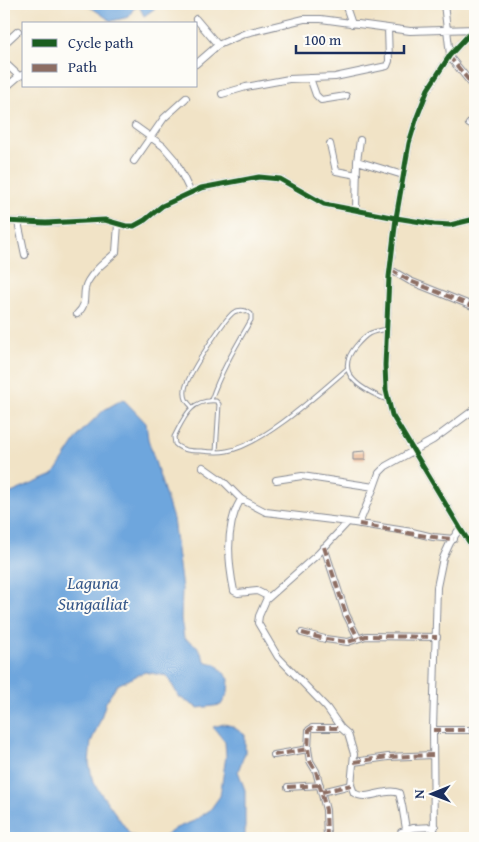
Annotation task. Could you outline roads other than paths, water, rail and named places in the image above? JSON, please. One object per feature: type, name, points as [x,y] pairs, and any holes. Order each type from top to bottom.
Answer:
[{"type":"street","points":[[345,4],[352,24]]},
{"type":"street","points":[[444,4],[450,56],[475,88]]},
{"type":"street","points":[[196,19],[218,45]]},
{"type":"street","points":[[198,62],[218,45],[246,33],[304,19],[321,19],[410,31],[475,28]]},
{"type":"street","points":[[222,94],[246,87],[289,80],[335,78],[387,66],[389,61],[388,28]]},
{"type":"street","points":[[475,28],[450,56],[428,90],[417,117],[410,143],[396,218],[390,273],[385,373],[392,415],[475,552]]},
{"type":"street","points":[[4,44],[18,31]]},
{"type":"street","points":[[4,62],[21,75],[4,89]]},
{"type":"street","points":[[310,78],[316,95],[321,100],[346,96]]},
{"type":"street","points":[[134,161],[164,118],[186,98]]},
{"type":"street","points":[[469,124],[475,118]]},
{"type":"street","points":[[135,126],[163,146],[175,160],[191,193]]},
{"type":"street","points":[[356,210],[356,175],[360,140]]},
{"type":"street","points":[[330,144],[336,171],[356,175]]},
{"type":"street","points":[[357,161],[404,175]]},
{"type":"street","points":[[4,221],[46,223],[105,220],[126,226],[140,224],[162,206],[201,188],[253,177],[273,178],[289,184],[320,202],[396,218],[450,225],[475,219]]},
{"type":"street","points":[[18,222],[26,255]]},
{"type":"street","points":[[77,314],[83,308],[87,282],[97,268],[116,252],[118,224]]},
{"type":"street","points":[[390,273],[475,308]]},
{"type":"street","points":[[359,524],[379,473],[386,466],[414,451],[475,409]]},
{"type":"street","points":[[203,467],[224,482],[241,499],[266,512],[348,522],[454,539]]},
{"type":"street","points":[[276,480],[302,476],[374,486]]},
{"type":"street","points":[[241,499],[232,523],[229,550],[234,591],[238,593],[257,591],[267,598]]},
{"type":"street","points":[[348,522],[324,547],[267,598],[258,623],[278,657],[327,708],[341,728],[348,734],[354,762],[351,785],[356,795],[361,796],[389,791],[399,793],[406,829]]},
{"type":"street","points":[[434,838],[433,730],[437,587],[444,558],[460,528]]},
{"type":"street","points":[[324,547],[338,594],[358,638]]},
{"type":"street","points":[[302,633],[348,642],[366,636],[436,637]]},
{"type":"street","points":[[327,838],[326,810],[308,749],[310,729],[341,728]]},
{"type":"street","points":[[433,730],[475,730]]},
{"type":"street","points":[[274,755],[308,749]]},
{"type":"street","points":[[354,762],[388,757],[433,755]]},
{"type":"street","points":[[288,787],[321,789],[351,785]]},
{"type":"street","points":[[400,838],[401,832],[406,829],[435,827]]},
{"type":"lane","points":[[192,407],[185,399],[185,385],[225,321],[233,312],[239,310],[247,311],[251,314],[251,320],[227,361],[212,400]]},
{"type":"lane","points":[[386,329],[372,331],[366,335],[348,359],[347,369],[352,378],[368,392],[388,400]]},
{"type":"lane","points":[[216,452],[218,402],[212,400],[203,401],[192,407],[174,437],[175,444],[184,450],[216,452],[228,451],[253,442],[300,410],[347,369]]},
{"type":"water","points":[[86,4],[161,4],[144,16],[139,6],[133,9],[129,17],[111,21]]},
{"type":"water","name":"Laguna Sungailiat","points":[[123,399],[146,423],[148,439],[173,519],[182,589],[181,619],[184,638],[197,646],[206,662],[216,664],[229,679],[228,693],[221,705],[198,708],[179,697],[167,676],[145,672],[117,685],[106,702],[91,742],[89,763],[93,782],[130,834],[138,838],[4,838],[4,492],[11,493],[53,475],[82,431],[104,410]]},
{"type":"water","points":[[224,724],[232,726],[245,735],[245,753],[238,771],[245,790],[245,838],[162,838],[176,828],[194,821],[210,810],[220,796],[226,756],[225,742],[213,727]]}]
